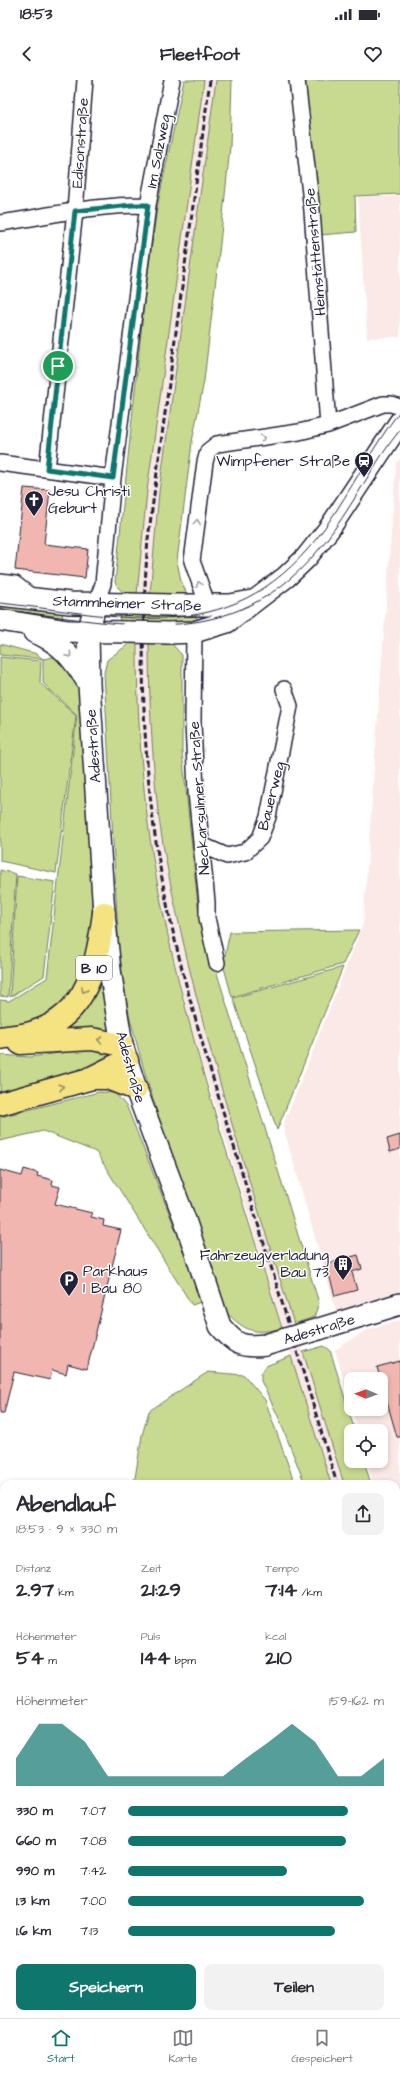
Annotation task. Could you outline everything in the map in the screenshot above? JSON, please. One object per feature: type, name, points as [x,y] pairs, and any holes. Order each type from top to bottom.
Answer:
[{"type":"highway","name":"B 10","points":[[0,1039],[34,1032],[65,1015],[77,1002],[93,972],[104,912]]},
{"type":"highway","name":"B 10","points":[[0,1039],[20,1043],[92,1039],[125,1053]]},
{"type":"highway","points":[[89,1078],[125,1053]]},
{"type":"highway","points":[[0,1104],[89,1078],[107,1078],[136,1089]]},
{"type":"main road","name":"Stammheimer Straße","points":[[6,621],[88,632],[169,633],[194,632],[227,622],[254,600],[276,586],[306,558],[329,529],[400,422]]},
{"type":"main road","name":"Stammheimer Straße","points":[[0,595],[70,603],[208,606],[230,606],[254,600]]},
{"type":"main road","name":"Adestraße","points":[[96,603],[88,632],[89,684],[104,912],[110,970],[125,1053],[136,1089],[185,1220],[220,1326],[230,1338],[239,1344],[248,1347],[265,1346],[400,1304]]},
{"type":"main road","points":[[6,621],[57,643],[76,664],[89,684]]},
{"type":"street","name":"Edisonstraße","points":[[47,469],[75,211],[85,80]]},
{"type":"street","name":"Im Salzweg","points":[[96,603],[103,584],[113,478],[148,205],[172,80]]},
{"type":"street","name":"Heimstättenstraße","points":[[298,80],[312,219],[328,425]]},
{"type":"street","points":[[0,223],[75,211],[132,205],[148,205]]},
{"type":"street","points":[[208,606],[192,561],[205,462],[208,451],[216,444],[299,432],[328,425],[384,404],[391,404],[400,407]]},
{"type":"street","points":[[0,463],[113,478]]},
{"type":"street","points":[[0,582],[15,584],[34,599]]},
{"type":"street","name":"Neckarsulmer Straße","points":[[194,632],[194,730],[196,792],[202,845],[207,918],[217,963]]},
{"type":"street","name":"Bauerweg","points":[[202,845],[227,856],[245,852],[260,838],[268,817],[290,706],[284,689]]},
{"type":"shaded area","points":[[204,80],[216,80],[159,492],[150,586],[150,717],[158,812],[174,905],[203,1025],[343,1480],[330,1480],[191,1028],[162,907],[146,813],[138,717],[137,594],[147,491]]},
{"type":"shaded area","points":[[400,196],[400,337],[367,338],[358,197]]},
{"type":"shaded area","points":[[400,458],[400,1292],[336,1311],[283,1126],[363,924],[396,464]]},
{"type":"shaded area","points":[[400,1320],[400,1480],[372,1480],[369,1468],[388,1468],[388,1424],[356,1424],[354,1416],[388,1416],[388,1372],[344,1372],[344,1381],[335,1350],[369,1329]]},
{"type":"green space","points":[[184,80],[204,80],[147,491],[137,594],[130,594],[121,591],[115,582],[145,294],[157,208]]},
{"type":"green space","points":[[216,80],[232,80],[230,147],[204,381],[192,442],[177,561],[181,581],[188,596],[150,594],[159,492]]},
{"type":"green space","points":[[303,80],[400,80],[400,194],[355,196],[356,232],[320,235]]},
{"type":"green space","points":[[0,599],[63,608],[62,621],[0,614]]},
{"type":"green space","points":[[195,612],[197,619],[220,613],[223,620],[119,626],[120,614]]},
{"type":"green space","points":[[170,642],[182,655],[182,752],[199,915],[319,1303],[314,1317],[294,1324],[238,1146],[212,1057],[189,967],[164,850],[158,811],[153,748],[150,706],[149,643]]},
{"type":"green space","points":[[130,643],[137,643],[138,710],[146,809],[150,842],[162,907],[187,1014],[201,1066],[282,1328],[273,1330],[258,1331],[245,1328],[226,1312],[161,1125],[128,1011],[119,951],[104,673],[107,660]]},
{"type":"green space","points":[[0,644],[37,654],[43,659],[0,655]]},
{"type":"green space","points":[[64,655],[76,679],[84,713],[92,889],[92,940],[80,980],[61,1003],[32,1024],[0,1029],[0,1000],[9,1001],[47,978],[77,715],[43,683],[43,659]]},
{"type":"green space","points":[[0,657],[41,661],[40,683],[76,715],[56,873],[0,861]]},
{"type":"green space","points":[[0,870],[16,874],[8,997],[0,996]]},
{"type":"green space","points":[[17,876],[55,882],[44,976],[10,997]]},
{"type":"green space","points":[[359,930],[343,964],[232,997],[223,964],[230,932]]},
{"type":"green space","points":[[343,967],[277,1130],[233,998]]},
{"type":"green space","points":[[101,977],[110,1034],[35,1039]]},
{"type":"green space","points":[[97,1048],[114,1052],[100,1066],[0,1095],[0,1055],[30,1057]]},
{"type":"green space","points":[[99,1092],[115,1093],[127,1107],[204,1301],[192,1305],[96,1152],[43,1131],[0,1141],[0,1117]]},
{"type":"green space","points":[[324,1346],[330,1350],[344,1395],[344,1416],[350,1416],[353,1424],[344,1424],[344,1468],[366,1468],[370,1480],[343,1480],[303,1352]]},
{"type":"green space","points":[[291,1356],[330,1480],[303,1480],[278,1416],[261,1381],[261,1374],[266,1366]]},
{"type":"green space","points":[[208,1372],[244,1375],[265,1400],[294,1480],[135,1480],[142,1435],[149,1411]]},
{"type":"building","name":"Jesu Christi Geburt","points":[[24,488],[50,490],[44,544],[88,549],[85,578],[15,570]]},
{"type":"building","points":[[400,1135],[400,1149],[390,1152],[387,1139]]},
{"type":"building","points":[[24,1169],[38,1173],[37,1176],[53,1180],[52,1185],[60,1187],[55,1204],[92,1213],[91,1217],[104,1220],[103,1226],[121,1230],[87,1369],[68,1364],[66,1374],[52,1370],[50,1380],[14,1372],[4,1413],[0,1413],[0,1170],[22,1176]]},
{"type":"building","name":"Fahrzeugverladung Bau 73","points":[[358,1255],[362,1269],[352,1272],[357,1290],[335,1296],[326,1264]]},
{"type":"building","points":[[400,1361],[400,1437],[397,1437],[388,1406],[388,1372],[378,1372],[377,1367]]},
{"type":"tram line","points":[[0,603],[94,615],[137,618],[178,617],[218,609],[256,593],[292,566],[326,526],[380,439],[400,411]]},
{"type":"tram line","points":[[0,609],[140,625],[182,624],[223,616],[262,599],[298,571],[333,531],[382,454],[400,430]]},
{"type":"railway","points":[[210,80],[148,539],[143,641],[144,710],[148,778],[158,857],[188,991],[213,1079],[336,1480]]},
{"type":"place","name":"Wimpfener Straße","points":[[364,478]]},
{"type":"place","name":"Jesu Christi Geburt","points":[[34,517]]},
{"type":"place","name":"Fahrzeugverladung Bau 73","points":[[343,1281]]},
{"type":"place","name":"Parkhaus 1 Bau 80","points":[[69,1297]]},
{"type":"route","points":[[132,205],[148,205],[113,478],[47,469],[58,366],[75,211],[132,205]]}]
